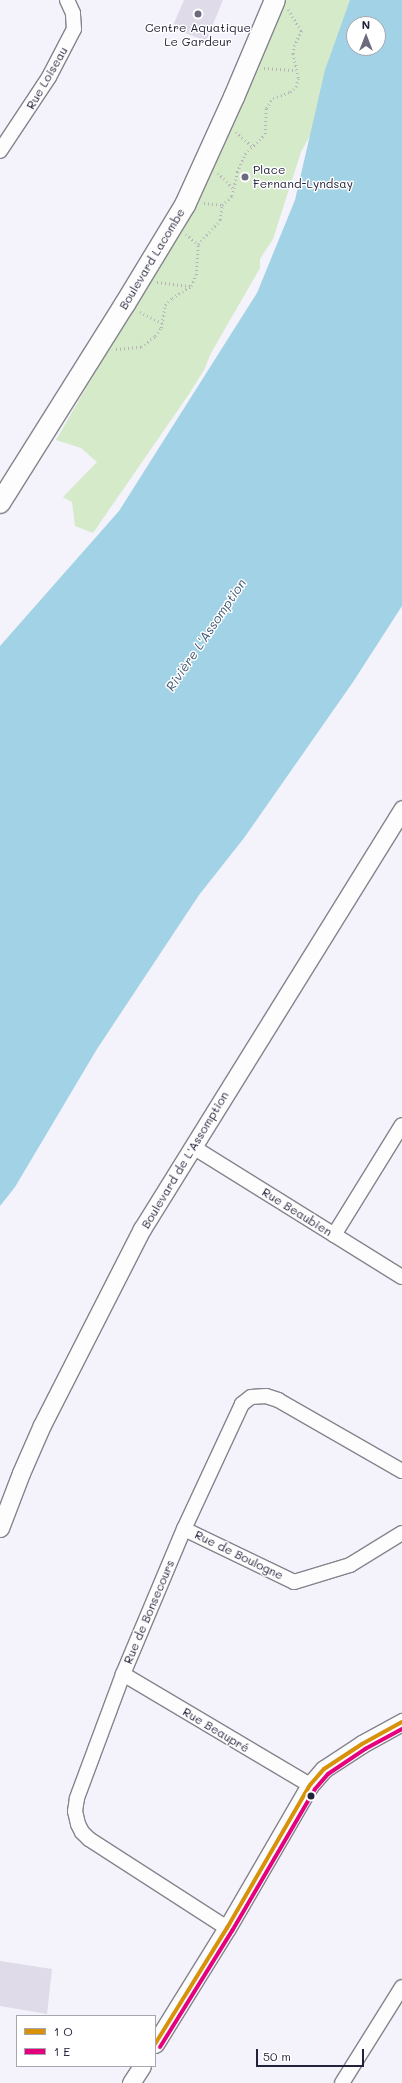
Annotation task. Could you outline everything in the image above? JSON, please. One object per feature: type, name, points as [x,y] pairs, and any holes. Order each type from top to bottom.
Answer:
[{"type":"main road","name":"Boulevard Lacombe","points":[[0,503],[98,348],[185,205],[224,121],[246,68],[281,2]]},
{"type":"street","name":"Rue Loiseau","points":[[0,150],[49,77],[74,29],[73,13],[67,0]]},
{"type":"street","name":"Boulevard de L'Assomption","points":[[0,1528],[21,1473],[42,1425],[142,1229],[402,809]]},
{"type":"street","points":[[334,1235],[402,1125]]},
{"type":"street","name":"Rue Beaubien","points":[[193,1147],[402,1277]]},
{"type":"street","name":"Rue de Bonsecours","points":[[228,1928],[89,1839],[78,1824],[75,1811],[77,1798],[123,1674],[184,1529],[242,1404],[251,1397],[266,1396],[278,1400],[402,1471]]},
{"type":"street","name":"Rue de Boulogne","points":[[184,1529],[294,1582],[350,1565],[402,1534]]},
{"type":"street","name":"Rue Beaupré","points":[[123,1674],[310,1785]]},
{"type":"street","points":[[156,2042],[228,1928],[310,1785],[324,1769],[362,1744],[402,1722]]},
{"type":"street","points":[[342,2083],[402,1987]]},
{"type":"street","points":[[131,2083],[141,2067]]},
{"type":"path","points":[[98,348],[121,349],[141,347],[161,328],[166,306],[172,298],[191,286],[196,275],[198,244],[220,220],[222,205],[232,196],[237,172],[245,154],[265,134],[266,108],[273,98],[290,92],[296,88],[298,78],[293,54],[294,46],[301,31],[281,2]]},
{"type":"path","points":[[246,68],[296,70]]},
{"type":"path","points":[[224,121],[253,147]]},
{"type":"path","points":[[213,168],[234,188]]},
{"type":"path","points":[[140,280],[191,286]]},
{"type":"path","points":[[125,304],[162,323]]},
{"type":"green space","name":"Place Fernand-Lyndsay","points":[[275,0],[358,0],[353,16],[346,16],[346,37],[319,119],[301,152],[273,239],[260,259],[260,268],[211,353],[204,370],[189,394],[93,533],[75,526],[72,502],[63,497],[97,462],[81,448],[56,440],[105,355],[96,350],[185,205]]},
{"type":"water","name":"Rivière L'Assomption","points":[[350,0],[402,0],[402,606],[353,682],[244,838],[199,895],[97,1049],[15,1187],[0,1206],[0,646],[119,511],[257,293],[295,200],[325,70]]},
{"type":"building","name":"Centre Aquatique Le Gardeur","points":[[184,0],[223,0],[206,41],[172,28]]},
{"type":"building","points":[[0,1961],[52,1969],[47,2014],[0,2006]]},
{"type":"transit line","points":[[156,2042],[227,1928],[310,1785],[324,1769],[362,1744],[402,1722]]},
{"type":"transit line","points":[[160,2047],[232,1931],[315,1789],[328,1774],[365,1749],[402,1729]]},
{"type":"place","name":"Centre Aquatique Le Gardeur","points":[[198,14]]},
{"type":"place","name":"Place Fernand-Lyndsay","points":[[245,177]]}]
